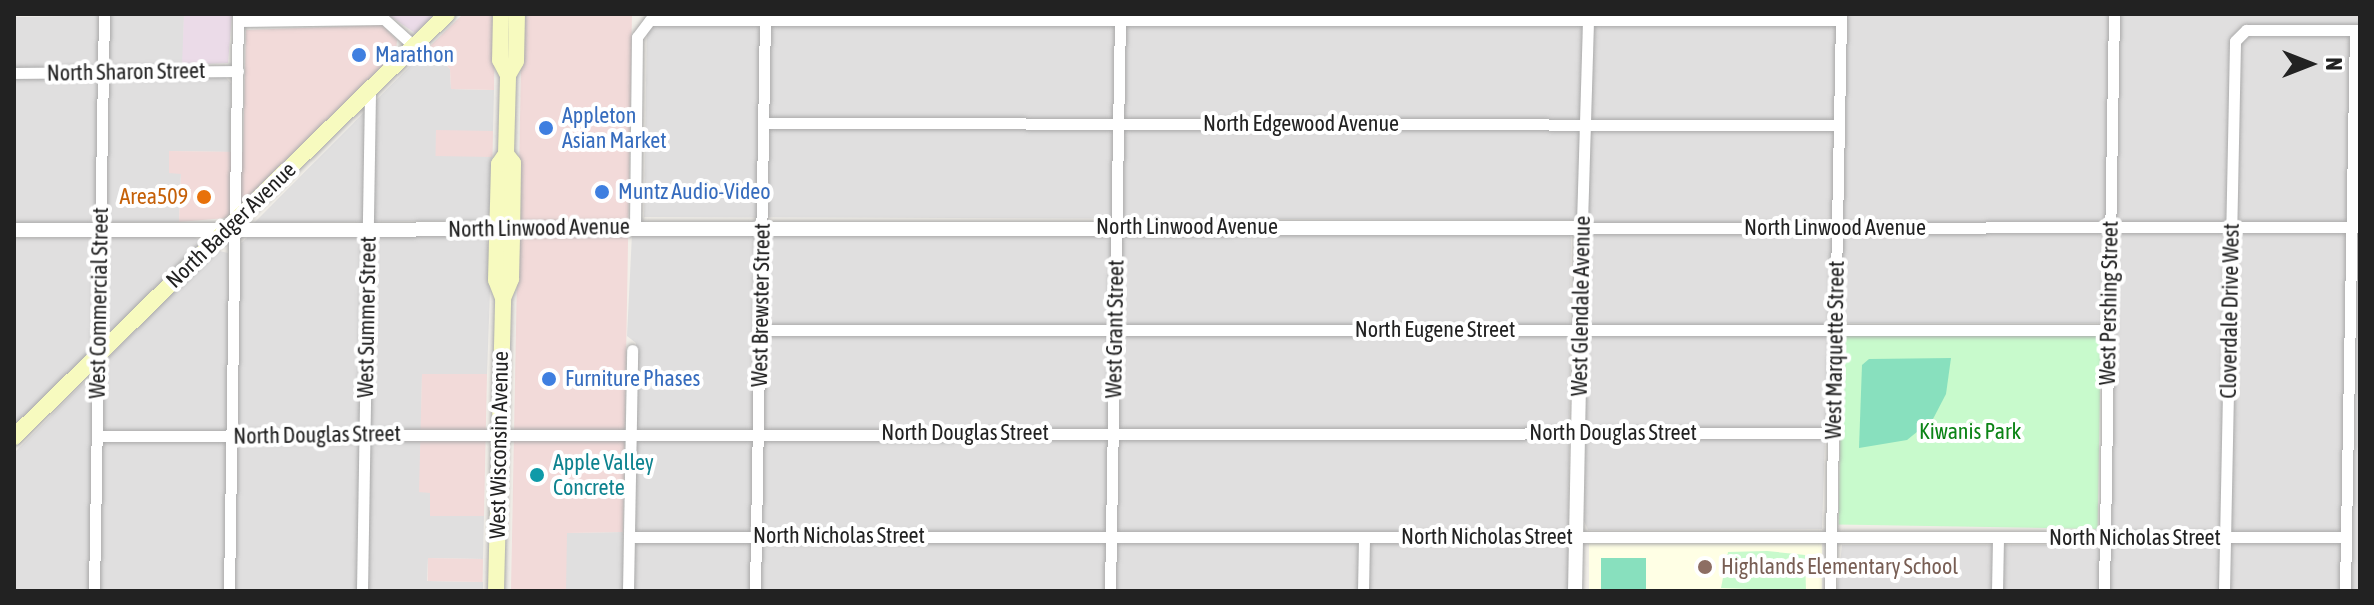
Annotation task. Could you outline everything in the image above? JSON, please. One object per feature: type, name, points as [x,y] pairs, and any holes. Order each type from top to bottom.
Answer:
[{"type":"main road","name":"North Badger Avenue","points":[[14,437],[447,14]]},
{"type":"main road","points":[[502,14],[507,39],[516,41]]},
{"type":"main road","name":"West Wisconsin Avenue","points":[[502,14],[500,60],[508,75]]},
{"type":"main road","name":"West Wisconsin Avenue","points":[[496,591],[503,298],[511,279],[499,164],[506,154],[508,75],[516,61],[517,14]]},
{"type":"street","name":"West Commercial Street","points":[[94,591],[104,14]]},
{"type":"street","name":"West Pershing Street","points":[[2104,591],[2114,14]]},
{"type":"street","points":[[635,226],[642,24],[650,20],[1588,21],[1841,17]]},
{"type":"street","name":"West Marquette Street","points":[[1830,591],[1841,17]]},
{"type":"street","points":[[229,591],[232,226],[238,18],[384,19],[415,47]]},
{"type":"street","name":"West Brewster Street","points":[[755,591],[765,20]]},
{"type":"street","name":"West Grant Street","points":[[1110,591],[1120,20]]},
{"type":"street","name":"West Glendale Avenue","points":[[1575,591],[1588,21]]},
{"type":"street","points":[[2345,591],[2356,227],[2358,30]]},
{"type":"street","name":"Cloverdale Drive West","points":[[2224,591],[2234,46],[2239,33],[2358,30]]},
{"type":"street","name":"North Sharon Street","points":[[14,73],[238,71]]},
{"type":"street","name":"West Summer Street","points":[[362,591],[370,91]]},
{"type":"street","name":"North Edgewood Avenue","points":[[763,123],[1839,125]]},
{"type":"street","name":"North Linwood Avenue","points":[[14,230],[232,226],[369,231],[635,226],[2356,227]]},
{"type":"street","name":"North Eugene Street","points":[[760,330],[2109,330]]},
{"type":"street","points":[[628,591],[632,350]]},
{"type":"street","name":"North Douglas Street","points":[[97,436],[631,431],[1834,433]]},
{"type":"street","name":"North Nicholas Street","points":[[629,537],[2346,537]]},
{"type":"street","points":[[1363,591],[1364,537]]},
{"type":"street","points":[[1997,591],[1998,538]]},
{"type":"shaded area","points":[[184,14],[183,78],[225,77],[231,83],[230,152],[169,151],[181,173],[179,222],[14,223],[14,17]]},
{"type":"shaded area","points":[[184,14],[268,14],[232,15],[228,63],[182,65]]},
{"type":"shaded area","points":[[387,14],[436,14],[415,33]]},
{"type":"shaded area","points":[[463,14],[495,14],[494,90],[451,89],[450,69],[429,47]]},
{"type":"shaded area","points":[[522,14],[632,14],[623,532],[567,533],[566,591],[511,591]]},
{"type":"shaded area","points":[[647,14],[2360,14],[2360,591],[1837,591],[1842,545],[2111,545],[2115,323],[1829,323],[1822,529],[1588,530],[1584,521],[1589,220],[644,217]]},
{"type":"shaded area","points":[[382,25],[397,40],[396,53],[226,218],[179,222],[181,174],[169,173],[169,151],[243,152],[246,30]]},
{"type":"shaded area","points":[[429,47],[450,69],[451,89],[494,90],[493,131],[436,131],[436,156],[492,155],[489,220],[254,223]]},
{"type":"shaded area","points":[[436,130],[493,131],[493,157],[436,156]]},
{"type":"shaded area","points":[[632,234],[1571,235],[1568,591],[566,591],[566,533],[623,532],[623,555],[635,555],[636,343],[627,336]]},
{"type":"shaded area","points":[[486,235],[491,263],[487,374],[422,374],[420,492],[431,492],[430,516],[484,516],[483,559],[428,558],[427,581],[483,582],[483,591],[14,591],[14,453],[215,250],[228,253],[228,280],[240,280],[241,243],[248,237]]},
{"type":"shaded area","points":[[191,236],[199,239],[199,245],[14,426],[14,238]]},
{"type":"shaded area","points":[[422,374],[487,374],[484,516],[430,516],[430,493],[419,492]]},
{"type":"shaded area","name":"Highlands Elementary School","points":[[1589,542],[1822,542],[1822,591],[1589,591]]},
{"type":"shaded area","points":[[428,558],[483,559],[483,582],[428,581]]},
{"type":"green space","name":"Kiwanis Park","points":[[1842,330],[2101,335],[2098,529],[1839,524]]},
{"type":"green space","points":[[1951,358],[1946,394],[1933,419],[1907,440],[1859,448],[1862,365],[1869,359]]},
{"type":"green space","points":[[1767,551],[1805,555],[1806,591],[1721,588],[1728,552]]},
{"type":"green space","points":[[1601,558],[1646,558],[1646,591],[1601,591]]},
{"type":"place","name":"Marathon","points":[[359,55]]},
{"type":"place","name":"Appleton Asian Market","points":[[546,128]]},
{"type":"place","name":"Muntz Audio-Video","points":[[602,192]]},
{"type":"place","name":"Area509","points":[[204,197]]},
{"type":"place","name":"Furniture Phases","points":[[549,379]]},
{"type":"place","name":"Apple Valley Concrete","points":[[537,475]]},
{"type":"place","name":"Highlands Elementary School","points":[[1705,567]]}]
